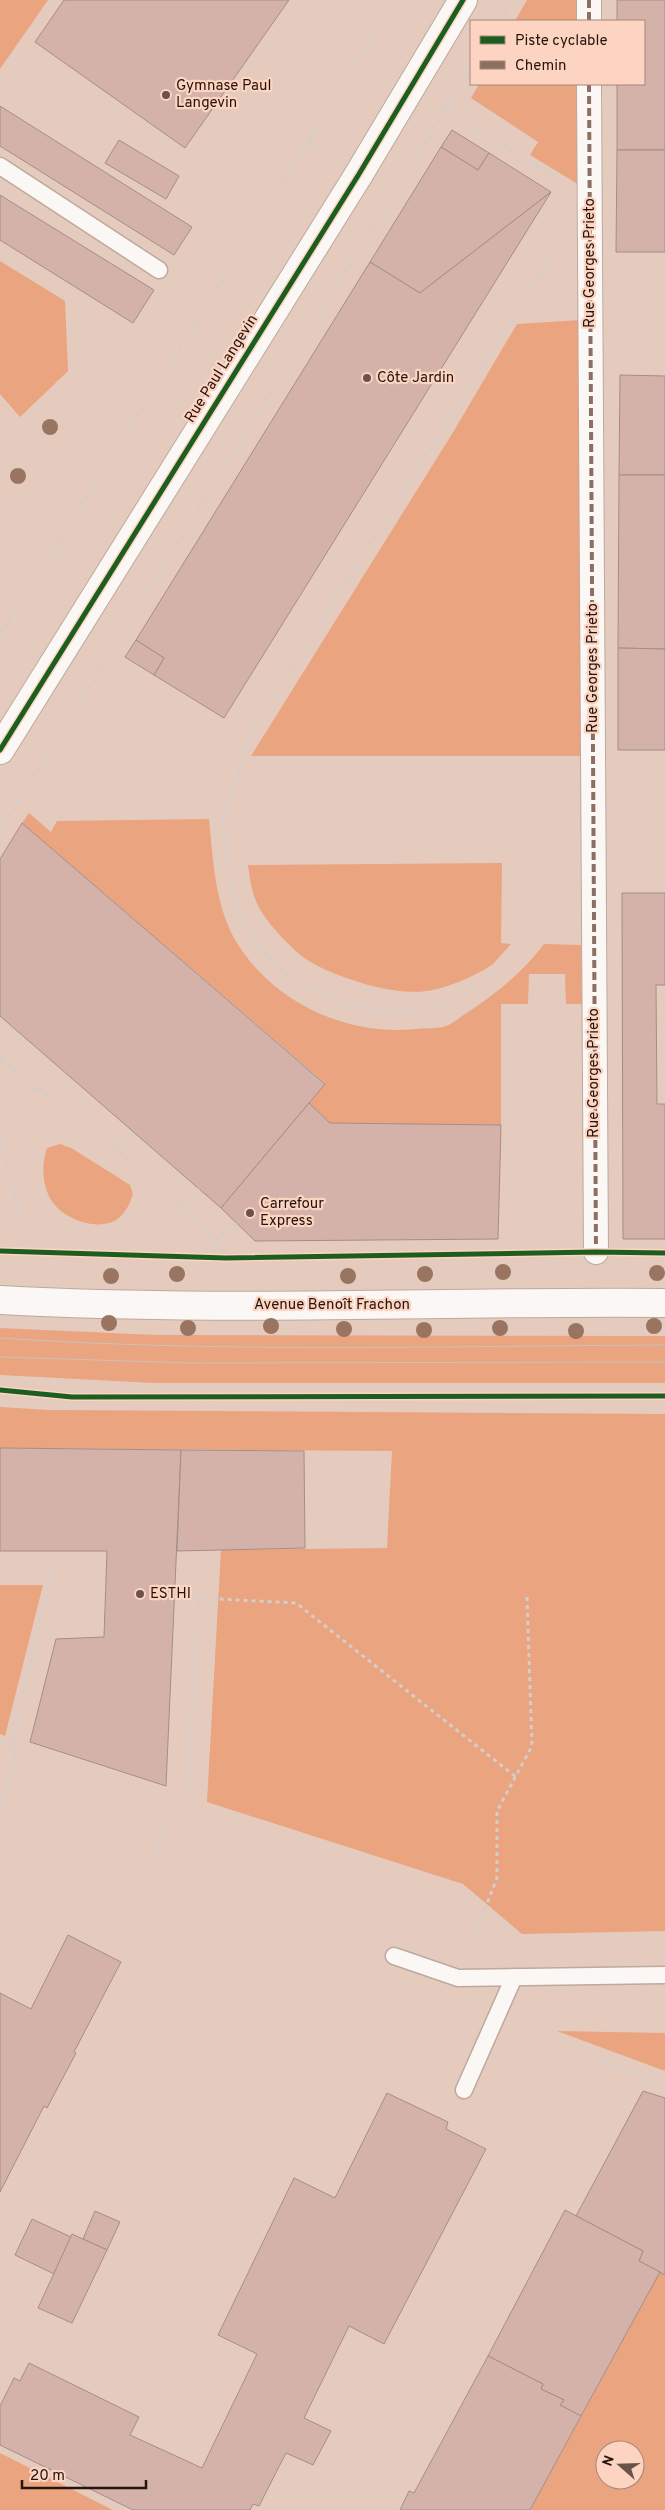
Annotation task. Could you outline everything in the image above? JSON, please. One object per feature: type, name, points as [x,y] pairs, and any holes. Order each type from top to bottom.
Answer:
[{"type":"street","name":"Rue Paul Langevin","points":[[0,750],[348,190],[463,0]]},
{"type":"street","points":[[589,0],[589,20]]},
{"type":"street","name":"Rue Georges Prieto","points":[[590,85],[596,1252]]},
{"type":"street","name":"Avenue Benoît Frachon","points":[[0,1300],[64,1304],[360,1306],[665,1303]]},
{"type":"lane","points":[[0,166],[160,270]]},
{"type":"lane","points":[[394,1956],[458,1978],[665,1975]]},
{"type":"lane","points":[[464,2090],[514,1977]]},
{"type":"path","points":[[0,634],[255,229],[394,0]]},
{"type":"path","points":[[501,20],[513,0]]},
{"type":"path","points":[[0,832],[470,71]]},
{"type":"path","points":[[410,87],[590,197]]},
{"type":"path","points":[[522,944],[483,984],[443,1005],[399,1013],[344,1004],[299,984],[266,955],[239,914],[228,868],[222,818],[252,731],[558,247]]},
{"type":"path","points":[[23,1036],[0,1059],[35,1088],[119,1149],[214,1240],[226,1258]]},
{"type":"path","points":[[0,1125],[35,1088]]},
{"type":"path","points":[[119,1149],[134,1133]]},
{"type":"path","points":[[0,1140],[30,1252]]},
{"type":"path","points":[[180,1206],[199,1189]]},
{"type":"path","points":[[214,1240],[237,1224]]},
{"type":"path","points":[[0,1574],[51,1574],[13,1739],[15,1756],[0,1811]]},
{"type":"path","points":[[458,1978],[497,1878],[497,1811],[532,1746],[527,1597]]},
{"type":"path","points":[[149,1871],[176,1802],[187,1792],[199,1598],[296,1603],[516,1777]]},
{"type":"path","points":[[0,1741],[14,1745]]},
{"type":"path","points":[[594,2075],[600,2062],[665,2084]]},
{"type":"shaded area","points":[[0,0],[48,0],[0,69]]},
{"type":"shaded area","points":[[527,0],[577,0],[578,20],[516,20]]},
{"type":"shaded area","points":[[478,85],[579,85],[581,186],[530,155],[538,142],[471,98]]},
{"type":"shaded area","points":[[0,261],[65,301],[68,371],[20,417],[0,394]]},
{"type":"shaded area","points":[[580,320],[581,756],[251,756],[452,434],[517,324]]},
{"type":"shaded area","points":[[29,813],[51,832],[57,821],[209,819],[216,883],[224,914],[237,943],[252,964],[271,983],[314,1011],[339,1021],[389,1030],[446,1026],[508,983],[544,944],[581,945],[582,1004],[566,1004],[565,974],[529,974],[528,1004],[501,1004],[501,1125],[330,1123],[309,1103],[325,1083],[22,823]]},
{"type":"shaded area","points":[[502,863],[501,943],[511,944],[493,964],[470,977],[442,987],[413,992],[382,988],[350,979],[335,974],[303,957],[275,930],[257,904],[248,865]]},
{"type":"shaded area","points":[[60,1144],[73,1149],[130,1185],[133,1194],[126,1209],[118,1218],[110,1223],[90,1224],[69,1216],[54,1204],[47,1191],[43,1169],[47,1148]]},
{"type":"shaded area","points":[[0,1328],[156,1335],[665,1336],[665,1383],[154,1383],[0,1375]]},
{"type":"shaded area","points":[[0,1407],[49,1410],[665,1414],[665,1931],[522,1934],[463,1884],[207,1802],[221,1550],[387,1548],[392,1451],[0,1448]]},
{"type":"shaded area","points":[[0,1585],[43,1585],[5,1736],[0,1734]]},
{"type":"shaded area","points":[[557,2031],[665,2033],[665,2071]]},
{"type":"shaded area","points":[[660,2272],[665,2275],[665,2510],[530,2510]]},
{"type":"shaded area","points":[[0,2453],[113,2510],[0,2510]]},
{"type":"building","name":"Gymnase Paul Langevin","points":[[64,0],[289,0],[185,148],[35,42]]},
{"type":"building","points":[[617,0],[665,0],[665,150],[617,150],[617,85],[645,85],[645,20],[617,20]]},
{"type":"building","points":[[0,106],[192,227],[174,255],[0,146]]},
{"type":"building","points":[[452,130],[489,153],[478,170],[441,147]]},
{"type":"building","points":[[119,140],[179,176],[166,199],[105,163]]},
{"type":"building","points":[[441,147],[478,170],[489,153],[551,192],[420,293],[370,262]]},
{"type":"building","points":[[617,150],[665,150],[665,252],[616,252]]},
{"type":"building","name":"Côte Jardin","points":[[551,192],[224,718],[154,675],[164,658],[136,640],[370,262],[420,293]]},
{"type":"building","points":[[0,195],[154,290],[133,323],[0,240]]},
{"type":"building","points":[[620,375],[665,376],[665,475],[619,475]]},
{"type":"building","points":[[619,475],[665,475],[665,649],[618,648]]},
{"type":"building","points":[[136,640],[164,658],[154,675],[125,657]]},
{"type":"building","points":[[618,648],[665,649],[665,750],[618,750]]},
{"type":"building","points":[[22,823],[325,1084],[221,1208],[0,1016],[0,859]]},
{"type":"building","points":[[622,893],[665,893],[665,985],[656,985],[657,1104],[665,1104],[665,1239],[623,1239]]},
{"type":"building","points":[[309,1103],[330,1123],[501,1125],[498,1239],[255,1241],[221,1208]]},
{"type":"building","name":"ESTHI","points":[[0,1448],[181,1450],[166,1786],[30,1742],[56,1639],[104,1637],[107,1551],[0,1551]]},
{"type":"building","points":[[181,1450],[304,1451],[305,1548],[177,1551]]},
{"type":"building","points":[[68,1935],[121,1962],[74,2052],[76,2053],[47,2108],[44,2106],[0,2192],[0,1993],[31,2009]]},
{"type":"building","points":[[643,2091],[665,2098],[665,2275],[639,2261],[643,2251],[576,2216]]},
{"type":"building","points":[[387,2093],[448,2122],[446,2129],[486,2149],[384,2344],[349,2326],[304,2418],[331,2431],[313,2465],[286,2453],[259,2506],[253,2504],[250,2510],[133,2510],[0,2445],[0,2406],[14,2378],[20,2381],[29,2363],[139,2417],[130,2435],[202,2468],[257,2354],[218,2335],[294,2178],[335,2198]]},
{"type":"building","points":[[565,2210],[643,2251],[639,2261],[660,2272],[581,2416],[560,2405],[564,2400],[541,2389],[543,2384],[488,2356]]},
{"type":"building","points":[[95,2211],[120,2222],[107,2250],[83,2239]]},
{"type":"building","points":[[32,2219],[71,2237],[54,2274],[15,2255]]},
{"type":"building","points":[[72,2234],[107,2250],[72,2323],[38,2308]]},
{"type":"building","points":[[488,2356],[543,2384],[541,2389],[564,2400],[560,2405],[581,2416],[530,2510],[400,2510],[409,2491],[414,2493]]},
{"type":"tram line","points":[[0,1338],[83,1343],[249,1347],[665,1345]]},
{"type":"tram line","points":[[0,1357],[192,1363],[665,1362]]},
{"type":"marked path","points":[[589,0],[589,20]]},
{"type":"marked path","points":[[589,85],[596,1252]]},
{"type":"cycle path","points":[[0,750],[359,174],[463,0]]},
{"type":"cycle path","points":[[0,1251],[226,1258],[596,1252],[665,1253]]},
{"type":"cycle path","points":[[0,1390],[72,1397],[665,1396]]},
{"type":"place","name":"Gymnase Paul Langevin","points":[[166,95]]},
{"type":"place","name":"Côte Jardin","points":[[367,378]]},
{"type":"place","name":"Carrefour Express","points":[[250,1213]]},
{"type":"place","name":"ESTHI","points":[[140,1594]]}]
